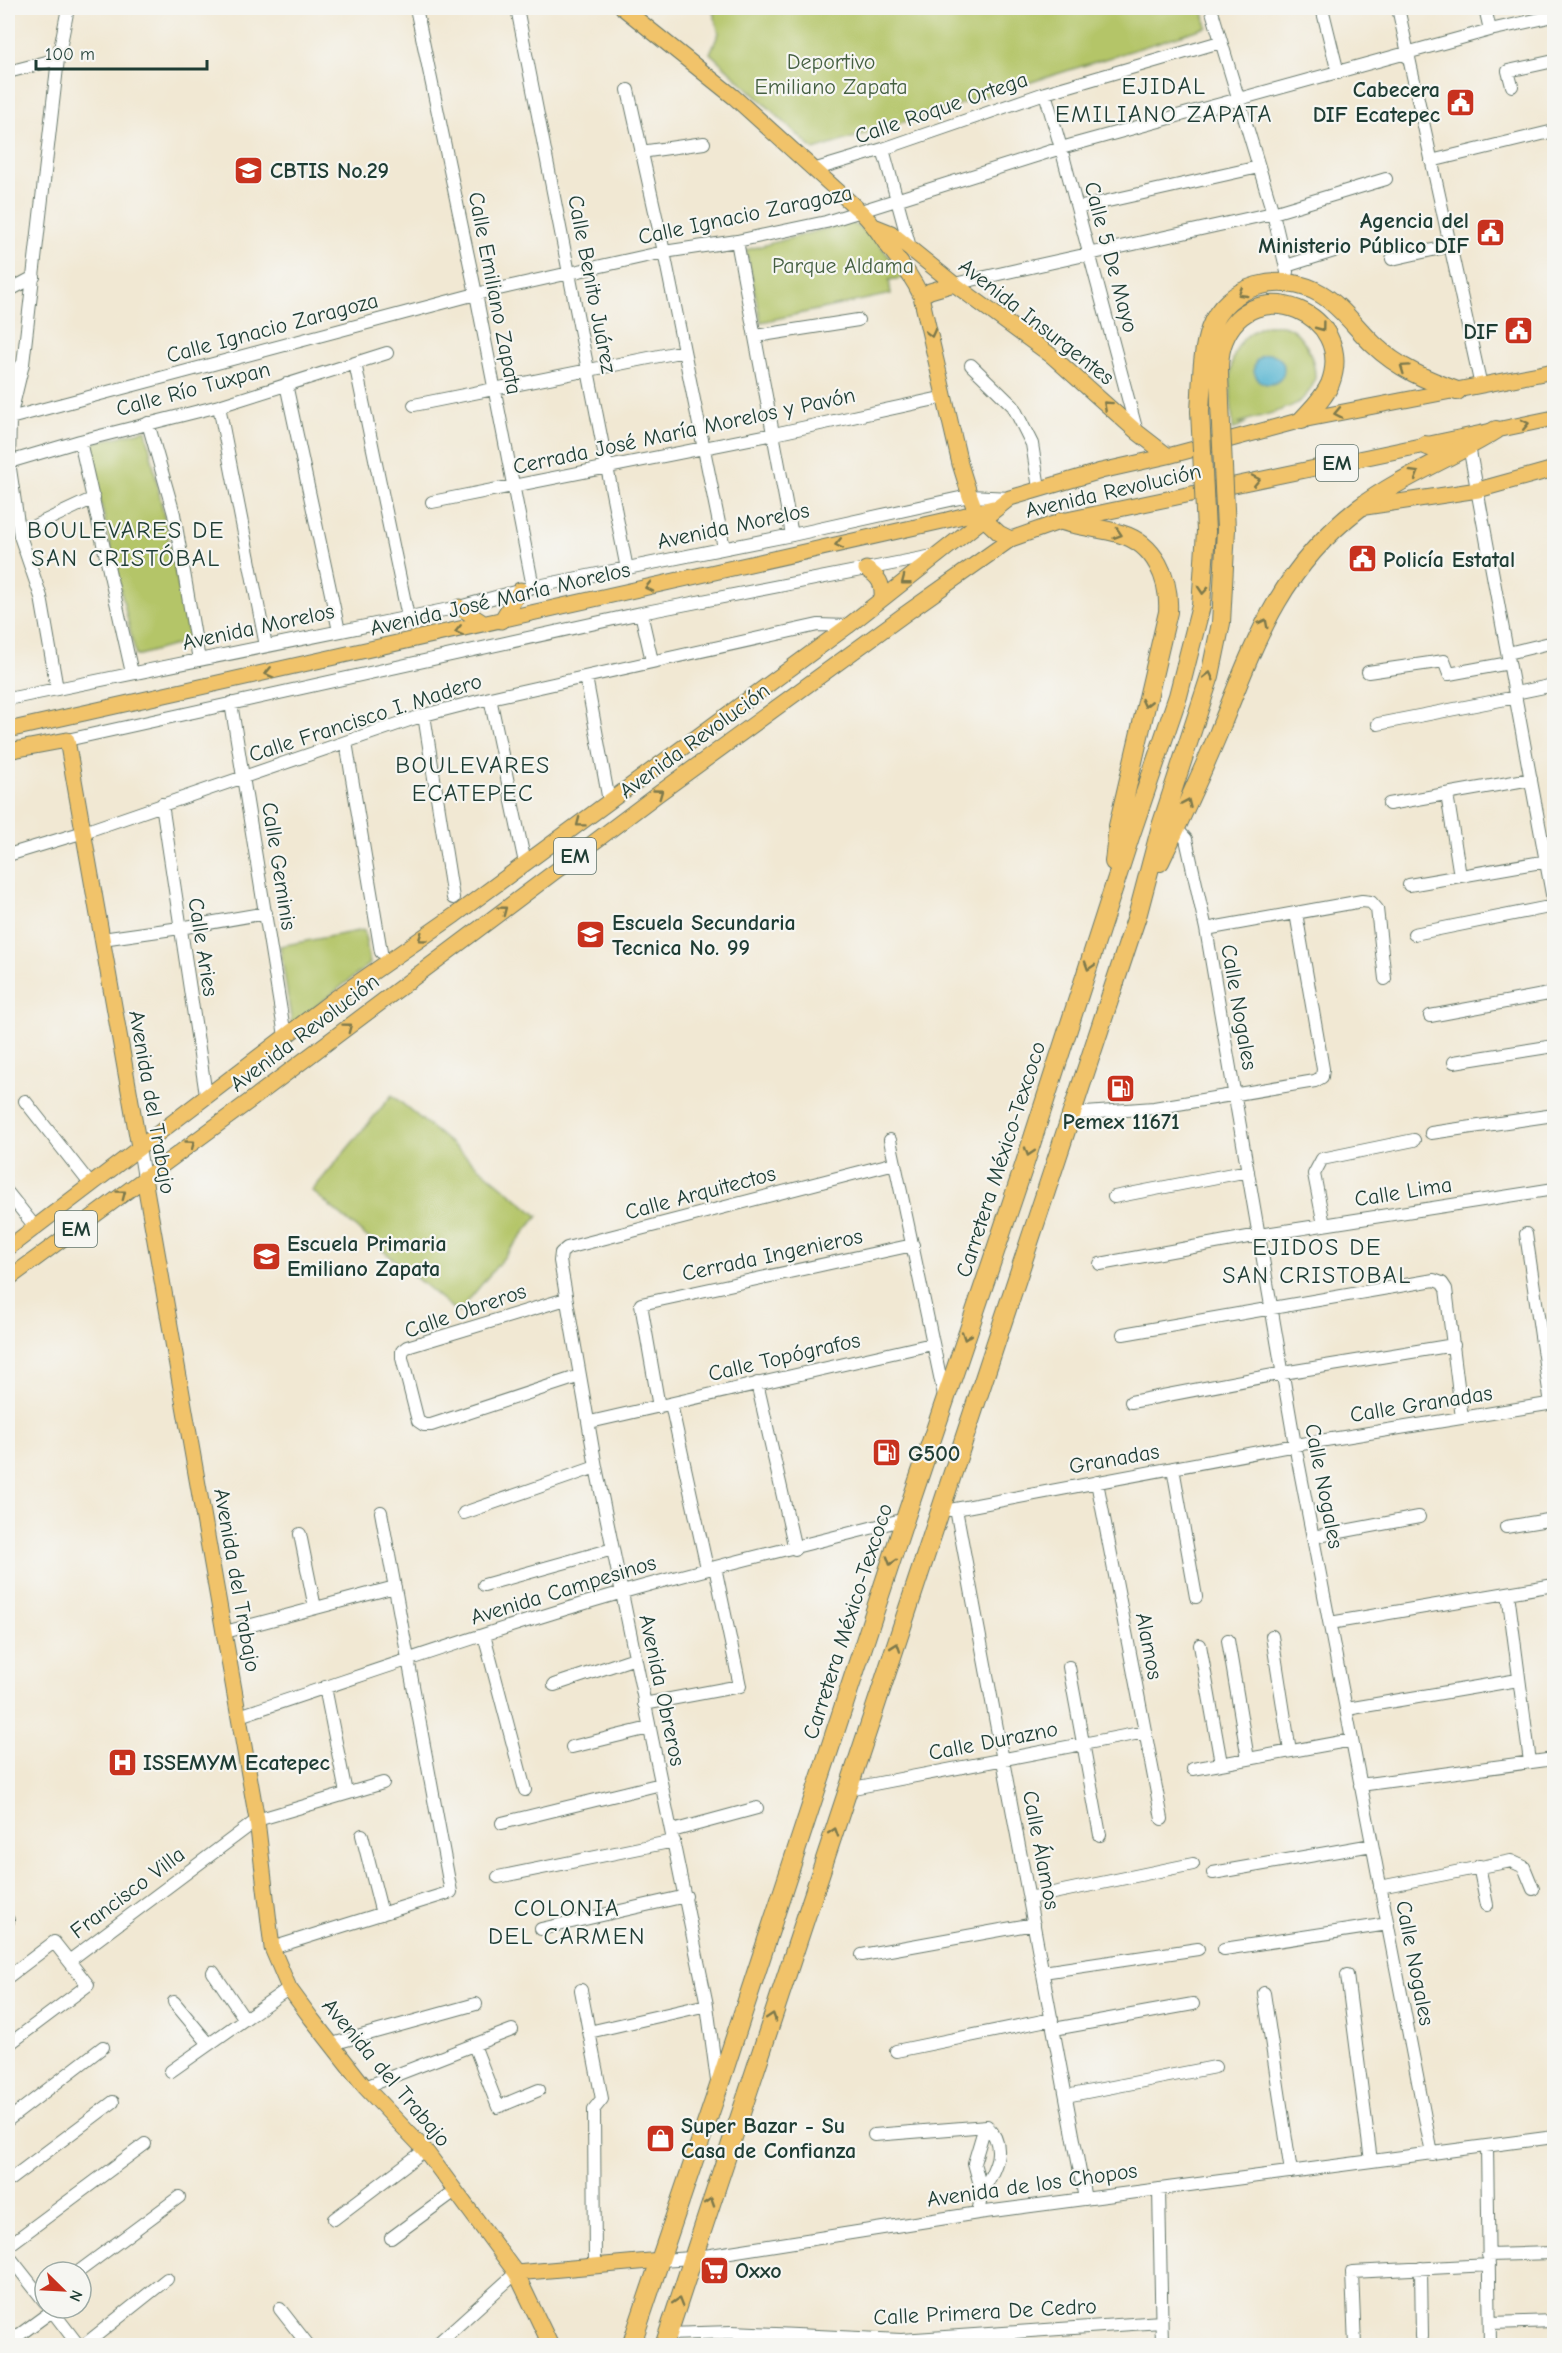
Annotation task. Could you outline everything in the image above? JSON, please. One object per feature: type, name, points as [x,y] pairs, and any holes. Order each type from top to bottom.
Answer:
[{"type":"highway","points":[[1107,911],[1184,673],[1202,606],[1206,531],[1200,411],[1205,346],[1210,327],[1221,310],[1236,295],[1255,285],[1287,282],[1306,286],[1323,295],[1376,347],[1416,376],[1457,391]]},
{"type":"highway","points":[[666,2340],[848,1789],[949,1510],[1072,1114],[1138,913],[1161,826],[1210,676],[1221,623],[1226,529],[1219,358],[1224,340],[1234,324],[1257,308],[1272,304],[1287,305],[1310,314],[1322,326],[1330,340],[1334,355],[1329,385],[1302,420]]},
{"type":"highway","points":[[1138,913],[1217,736],[1253,646],[1273,605],[1301,565],[1328,535],[1359,508],[1496,430]]},
{"type":"highway","points":[[1425,445],[1451,455]]},
{"type":"highway","points":[[1062,521],[1124,535],[1140,543],[1160,566],[1167,586],[1168,612],[1118,826],[1107,911]]},
{"type":"highway","name":"Carretera México-Texcoco","points":[[631,2346],[1107,911]]},
{"type":"main road","name":"Avenida Insurgentes","points":[[623,8],[734,98],[876,226],[913,278],[921,296],[970,496],[981,516],[999,533],[1011,539]]},
{"type":"main road","name":"Avenida Insurgentes","points":[[876,226],[891,233],[954,284],[1052,356],[1137,432],[1168,456]]},
{"type":"main road","points":[[921,296],[954,284]]},
{"type":"main road","name":"EM","points":[[1457,391],[1554,371]]},
{"type":"main road","name":"Avenida Revolución","points":[[1005,502],[1040,488],[1101,471],[1168,456],[1302,420],[1457,391]]},
{"type":"main road","name":"EM","points":[[1496,430],[1554,418]]},
{"type":"main road","name":"Avenida Revolución","points":[[8,1279],[251,1100],[676,780],[1011,539],[1062,521],[1496,430]]},
{"type":"main road","points":[[1359,508],[1478,490],[1554,469]]},
{"type":"main road","name":"Avenida José María Morelos","points":[[8,730],[981,516],[1005,502]]},
{"type":"main road","name":"Avenida Revolución","points":[[8,1248],[285,1036],[848,626],[939,555],[981,516]]},
{"type":"main road","points":[[866,569],[878,576],[883,586],[882,599]]},
{"type":"main road","points":[[501,621],[526,589]]},
{"type":"main road","points":[[459,607],[485,624]]},
{"type":"main road","points":[[8,749],[61,720]]},
{"type":"main road","name":"Avenida José María Morelos","points":[[8,749],[67,740]]},
{"type":"main road","name":"Avenida del Trabajo","points":[[67,740],[139,1147]]},
{"type":"main road","name":"Avenida del Trabajo","points":[[144,1178],[257,1820],[272,1948],[289,1988],[365,2087],[424,2150],[516,2273],[551,2346]]},
{"type":"main road","name":"Avenida de los Chopos","points":[[516,2273],[661,2260]]},
{"type":"street","points":[[57,689],[41,597],[20,536],[10,493],[9,462],[10,418],[23,364],[58,59],[68,8]]},
{"type":"street","name":"Calle Emiliano Zapata","points":[[416,8],[476,294],[513,486],[526,589]]},
{"type":"street","name":"Calle Benito Juárez","points":[[517,8],[627,569]]},
{"type":"street","points":[[1211,8],[1273,213],[1287,269],[1334,251]]},
{"type":"street","points":[[1322,8],[1338,73]]},
{"type":"street","points":[[1398,8],[1481,386]]},
{"type":"street","points":[[1485,8],[1490,30]]},
{"type":"street","name":"Calle Ignacio Zaragoza","points":[[10,418],[476,294],[664,252],[737,241],[861,212],[897,198],[1061,148],[1490,30],[1554,16]]},
{"type":"street","name":"Calle Roque Ortega","points":[[813,170],[883,149],[1045,93],[1220,42]]},
{"type":"street","points":[[8,72],[58,59]]},
{"type":"street","points":[[1512,86],[1508,71],[1554,61]]},
{"type":"street","points":[[628,90],[664,252],[724,548]]},
{"type":"street","name":"Calle 5 De Mayo","points":[[1045,93],[1137,432]]},
{"type":"street","points":[[1431,161],[1554,131]]},
{"type":"street","points":[[641,152],[704,143]]},
{"type":"street","points":[[883,149],[911,251]]},
{"type":"street","points":[[1077,208],[1259,167]]},
{"type":"street","points":[[954,284],[1273,213],[1386,179]]},
{"type":"street","points":[[737,241],[792,535]]},
{"type":"street","points":[[1392,259],[1450,246]]},
{"type":"street","points":[[8,291],[34,277]]},
{"type":"street","points":[[756,336],[858,320]]},
{"type":"street","points":[[414,405],[684,351]]},
{"type":"street","name":"Calle Río Tuxpan","points":[[9,462],[80,441],[219,406],[387,353]]},
{"type":"street","points":[[355,363],[408,617]]},
{"type":"street","points":[[8,376],[23,364]]},
{"type":"street","points":[[971,365],[1012,406],[1032,444],[1040,488]]},
{"type":"street","points":[[286,384],[339,631]]},
{"type":"street","name":"Cerrada José María Morelos y Pavón","points":[[432,502],[774,434],[945,397]]},
{"type":"street","points":[[219,406],[266,646]]},
{"type":"street","points":[[148,423],[174,514],[199,660]]},
{"type":"street","points":[[80,441],[132,674]]},
{"type":"street","points":[[1414,934],[1554,902],[1550,860],[1531,779],[1469,446]]},
{"type":"street","name":"Avenida Morelos","points":[[8,699],[459,607],[526,589],[970,496],[1005,502]]},
{"type":"street","points":[[20,536],[34,526],[94,498]]},
{"type":"street","name":"Avenida José María Morelos","points":[[67,740],[641,613],[939,555]]},
{"type":"street","points":[[641,613],[652,661]]},
{"type":"street","name":"Calle Francisco I. Madero","points":[[8,855],[84,832],[424,715],[490,698],[818,625],[848,626]]},
{"type":"street","points":[[1368,672],[1444,660],[1449,674],[1509,658],[1554,642]]},
{"type":"street","points":[[586,677],[609,801]]},
{"type":"street","points":[[1378,724],[1554,685]]},
{"type":"street","points":[[490,698],[525,863]]},
{"type":"street","name":"Calle Geminis","points":[[231,703],[285,1036]]},
{"type":"street","points":[[424,715],[453,898]]},
{"type":"street","points":[[346,742],[381,952]]},
{"type":"street","points":[[1389,804],[1531,779]]},
{"type":"street","points":[[1447,794],[1460,876]]},
{"type":"street","name":"Calle Aries","points":[[162,804],[206,1095]]},
{"type":"street","name":"Calle Nogales","points":[[1176,828],[1186,839],[1206,929],[1295,1445],[1432,2154]]},
{"type":"street","points":[[1409,885],[1550,860]]},
{"type":"street","points":[[1206,929],[1371,902],[1377,909],[1385,979]]},
{"type":"street","points":[[102,939],[266,913]]},
{"type":"street","points":[[1072,1114],[1154,1108],[1315,1081],[1322,1077],[1323,1069],[1296,913]]},
{"type":"street","points":[[1430,1016],[1554,993]]},
{"type":"street","points":[[1454,1062],[1554,1046]]},
{"type":"street","points":[[26,1101],[91,1185]]},
{"type":"street","points":[[1431,1133],[1554,1115]]},
{"type":"street","points":[[890,1140],[945,1400]]},
{"type":"street","points":[[1324,1225],[1314,1174],[1322,1159],[1414,1140]]},
{"type":"street","name":"Avenida del Trabajo","points":[[139,1147],[144,1178]]},
{"type":"street","name":"Calle Arquitectos","points":[[566,1299],[560,1261],[561,1254],[567,1248],[895,1162]]},
{"type":"street","points":[[1114,1197],[1248,1171]]},
{"type":"street","name":"Calle Lima","points":[[1100,1264],[1259,1235],[1554,1190]]},
{"type":"street","points":[[8,1193],[36,1228]]},
{"type":"street","points":[[1526,1234],[1552,1403]]},
{"type":"street","name":"Cerrada Ingenieros","points":[[665,1405],[641,1304],[912,1245]]},
{"type":"street","points":[[1123,1334],[1434,1280],[1442,1283],[1446,1289],[1462,1418]]},
{"type":"street","name":"Avenida Obreros","points":[[566,1299],[621,1593],[707,2005],[718,2089]]},
{"type":"street","name":"Calle Obreros","points":[[566,1299],[408,1347],[402,1351],[402,1358],[418,1421],[424,1425],[431,1425],[580,1376]]},
{"type":"street","name":"Calle Topógrafos","points":[[590,1422],[932,1344]]},
{"type":"street","points":[[1131,1402],[1283,1373],[1454,1345]]},
{"type":"street","points":[[757,1383],[795,1548]]},
{"type":"street","name":"Calle Granadas","points":[[1295,1445],[1552,1403]]},
{"type":"street","points":[[644,1704],[740,1686],[711,1567],[665,1405]]},
{"type":"street","name":"Granadas","points":[[949,1510],[1295,1445]]},
{"type":"street","points":[[464,1513],[596,1467]]},
{"type":"street","points":[[1173,1468],[1196,1597]]},
{"type":"street","name":"Alamos","points":[[1096,1482],[1162,1819]]},
{"type":"street","name":"Calle Álamos","points":[[949,1510],[1004,1759],[1085,2199]]},
{"type":"street","points":[[272,1948],[451,1892],[381,1512]]},
{"type":"street","points":[[1313,1537],[1419,1517]]},
{"type":"street","name":"Avenida Campesinos","points":[[239,1716],[408,1659],[621,1593],[711,1567],[795,1548],[904,1519]]},
{"type":"street","points":[[1506,1527],[1554,1519]]},
{"type":"street","points":[[300,1534],[315,1608]]},
{"type":"street","points":[[484,1585],[613,1549]]},
{"type":"street","points":[[1330,1623],[1554,1585]]},
{"type":"street","points":[[225,1632],[395,1587]]},
{"type":"street","points":[[1508,1593],[1530,1762]]},
{"type":"street","points":[[484,1635],[525,1790]]},
{"type":"street","points":[[1272,1636],[1290,1751]]},
{"type":"street","points":[[1228,1640],[1248,1759]]},
{"type":"street","points":[[1200,1645],[1221,1763]]},
{"type":"street","points":[[554,1685],[635,1658]]},
{"type":"street","points":[[1069,1667],[1100,1835]]},
{"type":"street","points":[[1347,1709],[1518,1680]]},
{"type":"street","points":[[325,1687],[346,1793]]},
{"type":"street","points":[[572,1747],[649,1728]]},
{"type":"street","name":"Calle Durazno","points":[[848,1789],[1145,1732]]},
{"type":"street","points":[[1193,1769],[1352,1740]]},
{"type":"street","points":[[1360,1785],[1554,1759]]},
{"type":"street","name":"Francisco Villa","points":[[8,2045],[88,1985],[69,1961],[257,1820],[383,1783]]},
{"type":"street","points":[[502,1823],[661,1784]]},
{"type":"street","points":[[498,1877],[673,1836],[756,1808]]},
{"type":"street","points":[[362,1835],[382,1914]]},
{"type":"street","points":[[1213,1873],[1372,1845]]},
{"type":"street","points":[[1380,1887],[1511,1861],[1524,1867],[1533,1889]]},
{"type":"street","points":[[1029,1898],[1193,1864]]},
{"type":"street","points":[[1479,1866],[1487,1905]]},
{"type":"street","points":[[541,1929],[686,1896]]},
{"type":"street","points":[[862,1955],[1034,1924]]},
{"type":"street","points":[[1224,1949],[1388,1924]]},
{"type":"street","points":[[8,1977],[54,1942],[69,1961]]},
{"type":"street","points":[[1043,1972],[1198,1949]]},
{"type":"street","points":[[213,1972],[245,2019]]},
{"type":"street","points":[[1347,1975],[1371,2162]]},
{"type":"street","points":[[171,2072],[289,1988]]},
{"type":"street","points":[[581,1990],[602,2099],[594,2109],[595,2267]]},
{"type":"street","points":[[1264,1993],[1291,2172]]},
{"type":"street","points":[[174,2002],[209,2044]]},
{"type":"street","points":[[332,2044],[476,2004]]},
{"type":"street","points":[[896,2051],[1053,2024],[1193,2004]]},
{"type":"street","points":[[589,2032],[707,2005]]},
{"type":"street","points":[[365,2087],[512,2030]]},
{"type":"street","points":[[474,2045],[498,2107],[539,2090]]},
{"type":"street","points":[[8,2120],[103,2047]]},
{"type":"street","points":[[1066,2096],[1215,2067]]},
{"type":"street","points":[[8,2181],[113,2102]]},
{"type":"street","points":[[982,2192],[974,2163],[987,2126]]},
{"type":"street","points":[[874,2135],[987,2126],[995,2134],[999,2145],[998,2162],[982,2192],[978,2213]]},
{"type":"street","name":"Avenida de los Chopos","points":[[661,2260],[692,2258],[978,2213],[1554,2137]]},
{"type":"street","points":[[8,2246],[145,2145]]},
{"type":"street","points":[[1486,2146],[1490,2346]]},
{"type":"street","points":[[334,2219],[424,2150]]},
{"type":"street","points":[[1159,2189],[1162,2346]]},
{"type":"street","points":[[391,2238],[455,2191]]},
{"type":"street","points":[[93,2261],[179,2197]]},
{"type":"street","points":[[1354,2346],[1352,2271],[1422,2268],[1554,2253]]},
{"type":"street","points":[[8,2255],[12,2270],[33,2290]]},
{"type":"street","points":[[1422,2268],[1422,2337]]},
{"type":"street","points":[[435,2346],[516,2273]]},
{"type":"street","points":[[60,2320],[81,2346],[167,2279]]},
{"type":"street","points":[[280,2309],[309,2346]]},
{"type":"street","points":[[8,2343],[33,2317]]},
{"type":"street","points":[[1490,2323],[1554,2321]]},
{"type":"street","name":"Calle Primera De Cedro","points":[[666,2340],[732,2332],[901,2340],[983,2340],[1161,2322]]},
{"type":"green space","name":"Deportivo Emiliano Zapata","points":[[712,8],[1202,8],[1207,27],[814,150],[710,53],[719,33]]},
{"type":"green space","name":"Parque Aldama","points":[[850,222],[874,236],[904,278],[889,280],[891,294],[761,322],[746,250]]},
{"type":"green space","points":[[1267,325],[1286,326],[1303,340],[1311,355],[1314,370],[1315,377],[1312,387],[1303,399],[1295,404],[1280,411],[1238,423],[1245,423],[1233,430],[1230,383],[1234,354],[1251,332]]},
{"type":"green space","points":[[146,430],[190,641],[136,656],[87,444]]},
{"type":"green space","points":[[364,930],[370,964],[292,1025],[280,946]]},
{"type":"green space","points":[[392,1095],[538,1216],[458,1313],[312,1191]]},
{"type":"water","points":[[1269,354],[1280,358],[1284,369],[1280,380],[1269,384],[1258,380],[1254,369],[1258,358]]},
{"type":"place","name":"Cabecera DIF Ecatepec","points":[[1461,102]]},
{"type":"place","name":"CBTIS No.29","points":[[249,170]]},
{"type":"place","name":"Agencia del Ministerio Público DIF","points":[[1490,233]]},
{"type":"place","name":"DIF","points":[[1519,331]]},
{"type":"place","name":"Policía Estatal","points":[[1362,559]]},
{"type":"place","name":"Escuela Secundaria Tecnica No. 99","points":[[591,935]]},
{"type":"place","name":"Pemex 11671","points":[[1121,1089]]},
{"type":"place","name":"Escuela Primaria Emiliano Zapata","points":[[266,1256]]},
{"type":"place","name":"G500","points":[[887,1453]]},
{"type":"place","name":"ISSEMYM Ecatepec","points":[[122,1762]]},
{"type":"place","name":"Super Bazar - Su Casa de Confianza","points":[[660,2138]]},
{"type":"place","name":"Oxxo","points":[[714,2270]]},
{"type":"district","name":"EJIDAL EMILIANO ZAPATA","points":[[1164,100]]},
{"type":"district","name":"BOULEVARES DE SAN CRISTÓBAL","points":[[126,544]]},
{"type":"district","name":"BOULEVARES ECATEPEC","points":[[473,779]]},
{"type":"district","name":"EJIDOS DE SAN CRISTOBAL","points":[[1317,1261]]},
{"type":"district","name":"COLONIA DEL CARMEN","points":[[567,1922]]}]
